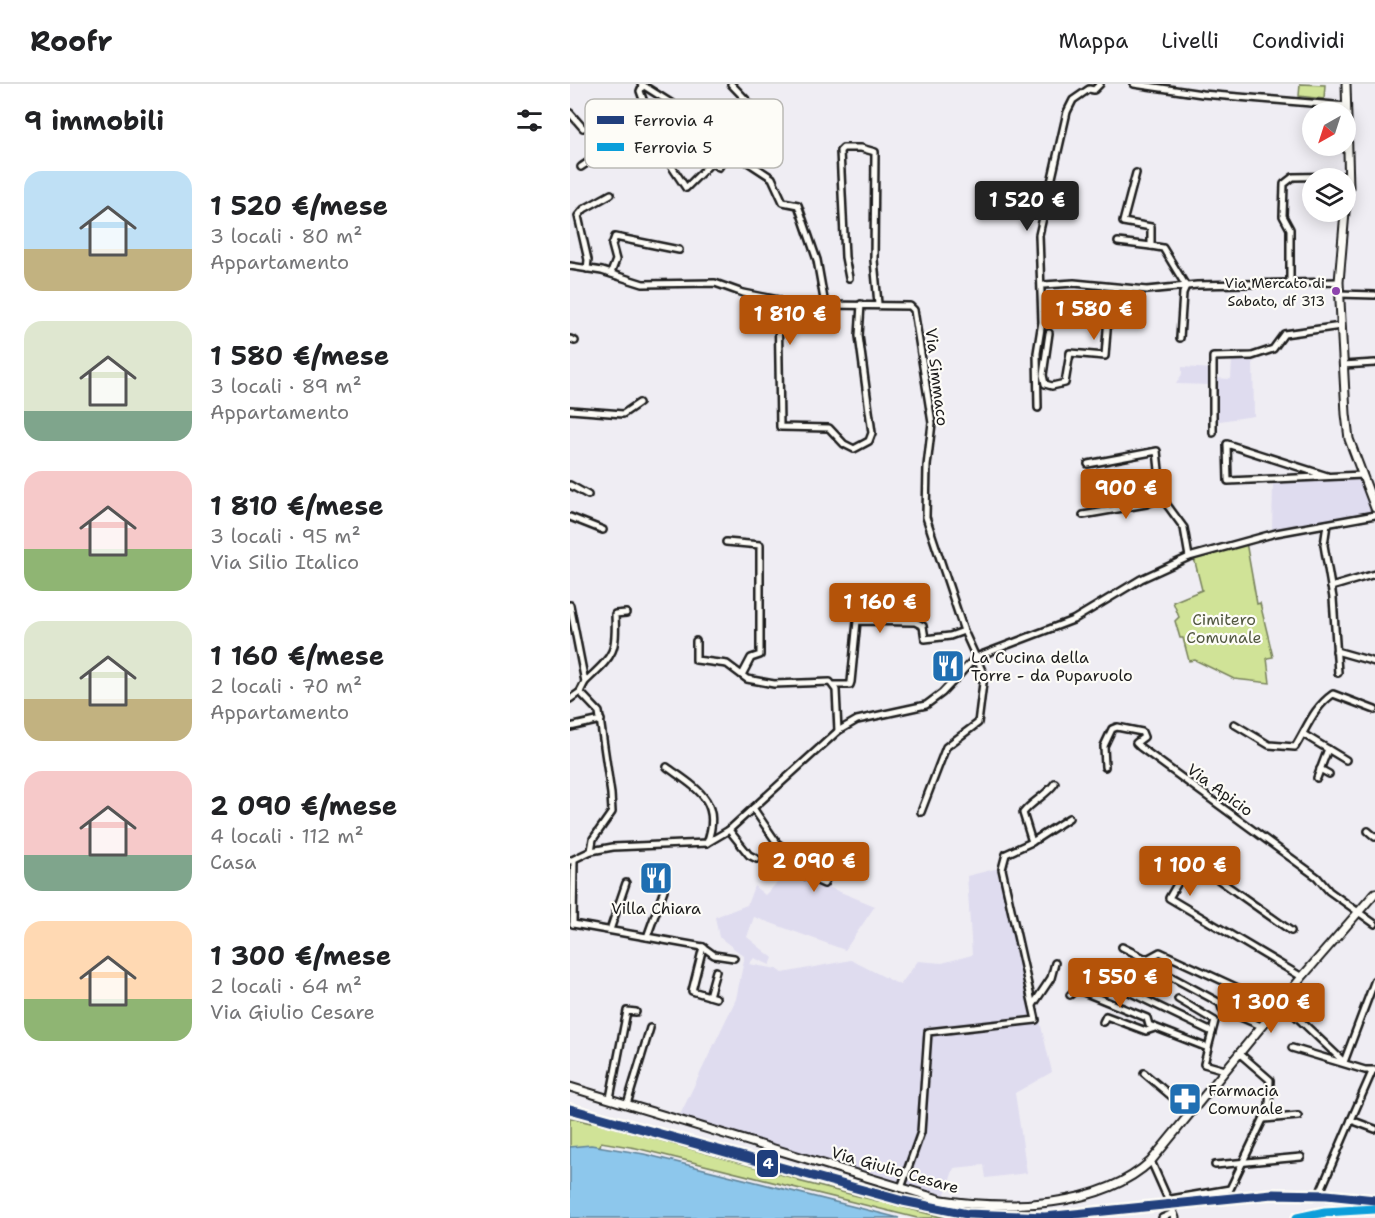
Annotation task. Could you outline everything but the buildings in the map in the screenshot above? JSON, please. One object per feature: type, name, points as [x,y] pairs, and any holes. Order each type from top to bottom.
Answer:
[{"type":"street","points":[[642,84],[640,91],[643,99]]},
{"type":"street","name":"Via Simmaco","points":[[642,84],[667,99]]},
{"type":"street","points":[[731,84],[745,99]]},
{"type":"street","points":[[1038,408],[1037,353],[1042,322],[1040,223],[1067,112],[1073,99],[1089,89],[1094,90],[1100,84]]},
{"type":"street","points":[[1134,84],[1202,94],[1302,102]]},
{"type":"street","points":[[1346,84],[1347,102]]},
{"type":"street","points":[[570,113],[583,128]]},
{"type":"street","points":[[849,278],[845,257],[840,151],[843,148],[861,148],[875,152],[874,260],[878,304]]},
{"type":"street","points":[[581,166],[585,164]]},
{"type":"street","points":[[673,168],[686,188],[706,168]]},
{"type":"street","name":"Via Simmaco","points":[[757,168],[772,178],[783,202],[798,205],[817,260],[825,305],[878,304],[910,306],[914,310],[932,423],[927,466],[926,517],[964,631],[984,675],[978,723],[946,747],[921,812]]},
{"type":"street","points":[[1136,173],[1123,222],[1150,227],[1151,246]]},
{"type":"street","points":[[1290,282],[1290,229],[1282,216],[1284,184],[1293,177],[1302,177]]},
{"type":"street","points":[[587,269],[588,260],[578,216],[581,211],[610,194]]},
{"type":"street","points":[[1344,222],[1339,294],[1349,439],[1372,491],[1375,508]]},
{"type":"street","points":[[611,273],[616,257],[613,243],[617,237],[679,250]]},
{"type":"street","points":[[1118,242],[1163,248],[1186,286],[1180,338]]},
{"type":"street","points":[[570,266],[611,273],[644,284],[715,283],[778,300],[780,427],[829,428],[844,444],[854,449],[869,441],[872,433],[859,336],[861,304]]},
{"type":"street","points":[[1044,285],[1074,283],[1147,290],[1186,286],[1339,282]]},
{"type":"street","points":[[1049,333],[1043,375],[1045,384],[1052,386],[1065,383],[1070,353],[1104,356],[1109,305],[1116,288]]},
{"type":"street","points":[[1339,294],[1375,295]]},
{"type":"street","points":[[1212,433],[1213,357],[1252,356],[1273,350],[1284,334],[1341,326]]},
{"type":"street","points":[[1343,365],[1375,363]]},
{"type":"street","points":[[570,410],[623,414],[639,403]]},
{"type":"street","points":[[1327,476],[1227,444],[1228,481],[1363,475]]},
{"type":"street","points":[[1088,464],[1157,451],[1162,498],[1184,528],[1189,557]]},
{"type":"street","points":[[570,485],[588,495]]},
{"type":"street","points":[[1083,515],[1146,504],[1162,498]]},
{"type":"street","points":[[734,957],[714,955],[703,947],[609,930],[572,926],[572,861],[591,851],[707,843],[729,830],[838,731],[857,720],[926,705],[942,693],[976,657],[1073,620],[1141,579],[1189,557],[1250,539],[1375,516]]},
{"type":"street","points":[[570,517],[603,530]]},
{"type":"street","points":[[1327,524],[1324,545],[1331,587],[1338,673]]},
{"type":"street","points":[[726,542],[760,545],[760,655],[751,658],[742,675]]},
{"type":"street","points":[[1331,587],[1375,574]]},
{"type":"street","points":[[570,605],[585,682]]},
{"type":"street","points":[[570,699],[580,692],[585,682],[612,655],[617,644],[615,614],[626,613]]},
{"type":"street","points":[[696,641],[696,660],[727,664],[747,679],[774,684],[822,680],[834,685],[850,685],[857,621],[920,623],[925,639],[964,631]]},
{"type":"street","points":[[1336,651],[1375,662]]},
{"type":"street","points":[[834,685],[838,731]]},
{"type":"street","points":[[580,692],[591,702],[601,720],[612,812],[597,831],[591,851]]},
{"type":"street","points":[[1234,724],[1269,745],[1295,747],[1307,722],[1333,694],[1375,710]]},
{"type":"street","points":[[570,727],[601,720]]},
{"type":"street","name":"Via Apicio","points":[[1105,768],[1104,746],[1112,729],[1115,727],[1142,732],[1144,737],[1136,743],[1140,747],[1317,877],[1329,891],[1359,912]]},
{"type":"street","points":[[1303,734],[1346,760]]},
{"type":"street","points":[[1317,778],[1328,749]]},
{"type":"street","points":[[667,767],[706,797],[711,814],[707,843]]},
{"type":"street","points":[[1320,769],[1329,774]]},
{"type":"street","points":[[1032,842],[1022,817],[1023,813],[1030,804],[1046,796],[1055,783]]},
{"type":"street","points":[[753,808],[777,843],[793,855],[797,872],[824,884],[835,860]]},
{"type":"street","points":[[901,1188],[921,1132],[928,1032],[1036,1020],[1002,869],[1006,854],[1032,842],[1068,818]]},
{"type":"street","points":[[729,830],[749,855],[757,859]]},
{"type":"street","points":[[1368,831],[1375,837]]},
{"type":"street","points":[[1291,931],[1194,863],[1190,862],[1169,898],[1302,977]]},
{"type":"street","points":[[609,930],[626,883]]},
{"type":"street","points":[[647,937],[663,890]]},
{"type":"street","name":"Via Giulio Cesare","points":[[570,1088],[610,1098],[942,1200],[978,1206],[1081,1197],[1105,1191],[1124,1182],[1151,1161],[1279,1004],[1375,893]]},
{"type":"street","points":[[1359,912],[1375,924]]},
{"type":"street","points":[[703,947],[692,990],[716,998]]},
{"type":"street","points":[[1122,947],[1144,958],[1160,952],[1279,1004],[1344,1062]]},
{"type":"street","points":[[1144,958],[1144,962],[1220,1003],[1222,1009],[1261,1026]]},
{"type":"street","points":[[1033,1005],[1051,978],[1055,963]]},
{"type":"street","points":[[709,996],[716,971]]},
{"type":"street","points":[[1096,976],[1212,1032]]},
{"type":"street","points":[[1344,1062],[1375,980]]},
{"type":"street","points":[[1071,995],[1076,989],[1147,1018],[1149,1026],[1208,1048]]},
{"type":"street","points":[[1178,999],[1215,1021],[1204,1064],[1225,1070]]},
{"type":"street","points":[[610,1098],[627,1011],[636,1012]]},
{"type":"street","points":[[1103,1022],[1106,1016],[1146,1031],[1155,1028]]},
{"type":"street","points":[[627,1104],[650,1028]]},
{"type":"street","points":[[1292,1048],[1373,1071],[1322,1190]]},
{"type":"street","points":[[1151,1161],[1167,1197],[1171,1199],[1226,1192],[1245,1160],[1269,1107],[1270,1080],[1239,1053]]},
{"type":"street","points":[[1144,1073],[1190,1112]]},
{"type":"street","points":[[1264,1119],[1298,1116]]},
{"type":"street","points":[[1351,1120],[1375,1129]]},
{"type":"street","points":[[1215,1165],[1245,1160],[1301,1157]]},
{"type":"street","points":[[1162,1218],[1174,1215]]},
{"type":"shaded area","points":[[1253,358],[1254,416],[1213,422],[1212,385],[1176,384],[1182,374],[1182,367],[1213,369],[1212,378],[1231,379],[1232,360]]},
{"type":"shaded area","points":[[1359,477],[1372,511],[1272,532],[1273,482]]},
{"type":"shaded area","points":[[1003,867],[1052,1072],[1015,1093],[1027,1173],[986,1178],[984,1165],[954,1168],[942,1202],[679,1117],[736,999],[744,960],[744,956],[719,937],[715,917],[747,905],[754,886],[765,895],[791,869],[813,881],[875,906],[845,950],[754,917],[747,937],[773,958],[770,965],[754,958],[749,964],[777,969],[783,973],[851,960],[900,985],[918,961],[942,963],[972,955],[967,876]]},
{"type":"green space","points":[[1300,84],[1325,85],[1324,99],[1299,96]]},
{"type":"green space","name":"Cimitero Comunale","points":[[1246,542],[1257,604],[1260,603],[1273,657],[1267,658],[1270,683],[1234,679],[1195,660],[1189,661],[1183,638],[1180,638],[1175,621],[1179,617],[1173,602],[1202,590],[1194,558]]},
{"type":"green space","points":[[570,1118],[591,1123],[591,1121],[798,1181],[945,1218],[917,1218],[636,1148],[601,1142],[600,1146],[570,1147]]},
{"type":"water","points":[[591,1145],[644,1154],[899,1218],[570,1218],[570,1147]]},
{"type":"rail line","name":"4","points":[[570,1109],[903,1201],[967,1214],[1045,1217],[1272,1194],[1327,1195],[1375,1200]]},
{"type":"rail line","name":"5","points":[[1297,1218],[1325,1212],[1375,1209]]},
{"type":"place","name":"Via Mercato di Sabato, df 313","points":[[1336,291]]},
{"type":"place","name":"La Cucina della Torre - da Puparuolo","points":[[948,666]]},
{"type":"place","name":"Villa Chiara","points":[[656,878]]},
{"type":"place","name":"Farmacia Comunale","points":[[1185,1099]]}]
